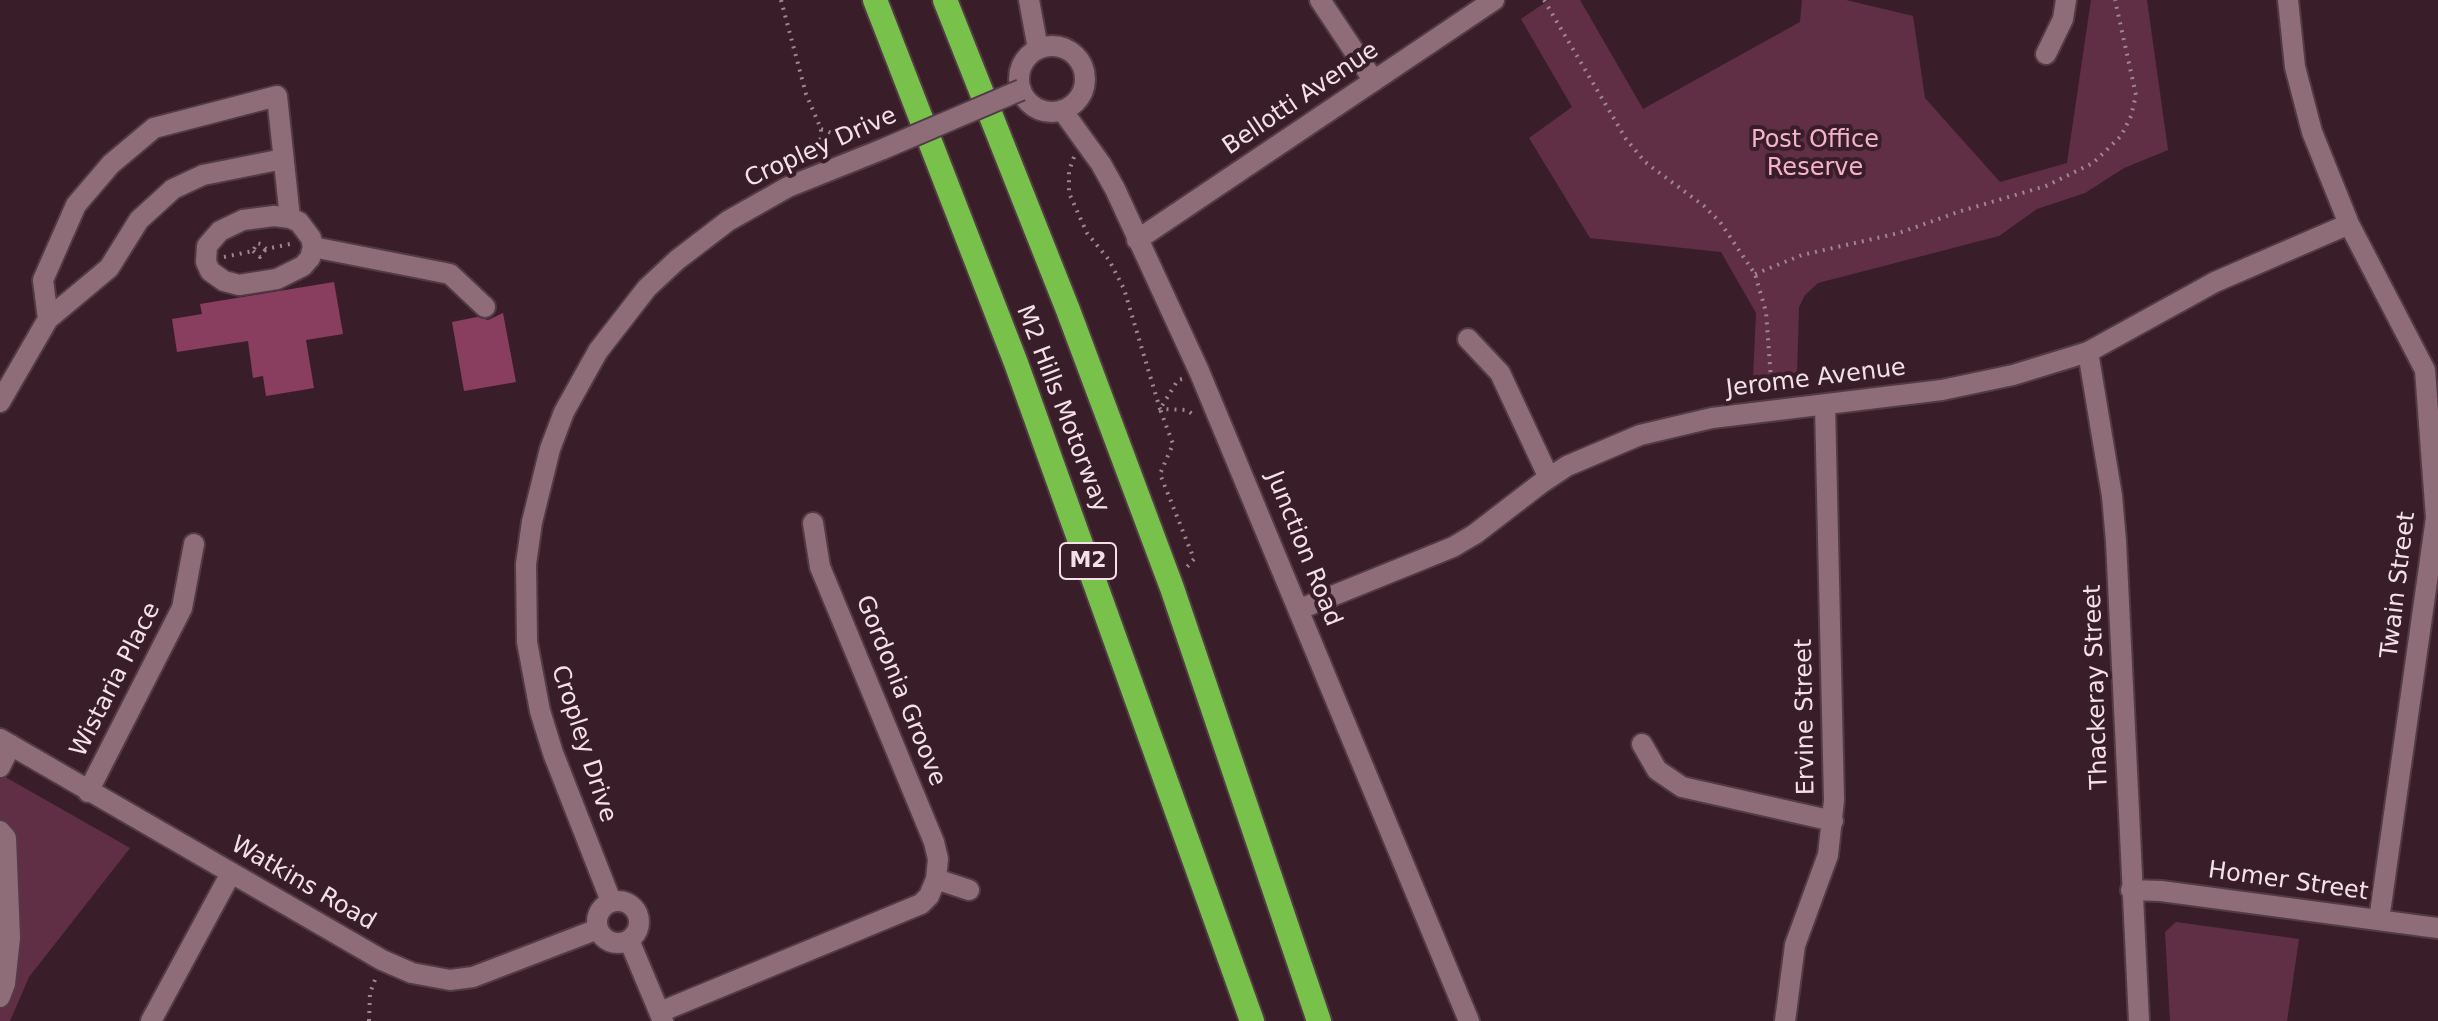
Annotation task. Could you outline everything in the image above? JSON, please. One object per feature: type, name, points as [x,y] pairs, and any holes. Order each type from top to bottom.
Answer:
[{"type":"highway","name":"M2 Hills Motorway","points":[[875,0],[1016,363],[1252,1021]]},
{"type":"highway","name":"M2 Hills Motorway","points":[[945,0],[1068,310],[1172,588],[1319,1021]]},
{"type":"street","points":[[1029,0],[1038,49]]},
{"type":"street","points":[[1320,0],[1374,81]]},
{"type":"street","name":"Bellotti Avenue","points":[[1137,240],[1494,0]]},
{"type":"street","points":[[2046,54],[2063,19],[2066,0]]},
{"type":"street","name":"Twain Street","points":[[2288,0],[2295,67],[2309,119],[2349,224],[2425,370],[2436,518],[2379,920]]},
{"type":"street","points":[[1049,46],[1069,51],[1082,67],[1083,88],[1079,97],[1062,110],[1044,111],[1034,107],[1021,90],[1019,72],[1023,62],[1038,49],[1049,46]]},
{"type":"street","name":"Cropley Drive","points":[[611,901],[553,753],[540,711],[527,642],[526,564],[534,510],[550,449],[564,412],[598,351],[647,288],[677,260],[728,221],[788,187],[1021,90]]},
{"type":"street","points":[[48,319],[43,280],[76,205],[111,164],[154,128],[277,96],[290,218]]},
{"type":"street","name":"Junction Road","points":[[1062,110],[1115,189],[1199,371],[1469,1021]]},
{"type":"street","points":[[0,402],[48,319],[109,268],[139,220],[173,189],[203,175],[283,159]]},
{"type":"street","points":[[252,217],[290,218],[305,228],[312,244],[310,258],[291,274],[239,285],[224,281],[210,271],[206,260],[207,246],[211,239],[231,225],[252,217]]},
{"type":"street","name":"Jerome Avenue","points":[[1300,609],[1453,547],[1549,478],[1597,451],[1661,429],[1712,418],[1974,385],[2088,352],[2215,282],[2349,224]]},
{"type":"street","points":[[312,244],[450,274],[485,307]]},
{"type":"street","points":[[1468,339],[1500,373],[1549,478]]},
{"type":"street","name":"Thackeray Street","points":[[2088,352],[2112,496],[2116,541],[2139,1021]]},
{"type":"street","name":"Ervine Street","points":[[1785,1021],[1795,945],[1824,869],[1833,821],[1835,776],[1825,405]]},
{"type":"street","name":"Gordonia Groove","points":[[813,523],[820,567],[934,842],[938,859],[936,879]]},
{"type":"street","name":"Wistaria Place","points":[[88,792],[182,608],[194,544]]},
{"type":"street","points":[[0,767],[6,742]]},
{"type":"street","name":"Watkins Road","points":[[6,742],[382,960],[424,977],[463,978],[502,968],[598,929]]},
{"type":"street","points":[[1642,744],[1657,770],[1682,787],[1833,821]]},
{"type":"street","points":[[0,831],[6,838],[10,938],[5,984],[0,997]]},
{"type":"street","points":[[151,1021],[231,873]]},
{"type":"street","points":[[629,940],[661,1016],[921,904],[929,896],[936,879],[969,890]]},
{"type":"street","name":"Homer Street","points":[[2131,890],[2161,891],[2438,928]]},
{"type":"street","points":[[611,901],[625,901],[639,916],[638,930],[622,943],[608,941],[598,929],[600,910],[611,901]]},
{"type":"path","points":[[781,0],[806,94],[821,129],[820,144]]},
{"type":"path","points":[[1544,0],[1626,139],[1645,162],[1704,206],[1720,222],[1755,274],[1766,312],[1771,381]]},
{"type":"path","points":[[1755,274],[1802,255],[1899,233],[2046,186],[2093,163],[2121,136],[2131,116],[2136,95],[2115,0]]},
{"type":"path","points":[[821,129],[842,137]]},
{"type":"path","points":[[1085,143],[1072,161],[1069,193],[1087,233],[1109,260],[1124,289],[1173,444],[1160,474],[1194,559],[1191,561]]},
{"type":"path","points":[[253,251],[257,243],[266,249]]},
{"type":"path","points":[[253,251],[260,257],[266,249],[312,244]]},
{"type":"path","points":[[206,260],[253,251]]},
{"type":"path","points":[[1160,409],[1178,380],[1199,371]]},
{"type":"path","points":[[369,1021],[370,993],[382,960]]},
{"type":"green space","name":"Post Office Reserve","points":[[1549,0],[1580,0],[1643,109],[1800,22],[1802,0],[1846,0],[1913,16],[1925,98],[2000,182],[2067,163],[2091,0],[2147,0],[2168,150],[2124,168],[2085,193],[2037,209],[1999,236],[1818,283],[1805,295],[1799,307],[1797,374],[1753,379],[1756,313],[1721,252],[1590,238],[1529,138],[1572,107],[1521,19]]},
{"type":"green space","points":[[0,774],[130,848],[29,977],[10,1021],[0,1021]]},
{"type":"green space","points":[[2176,922],[2299,939],[2287,1021],[2170,1021],[2165,932]]},
{"type":"building","points":[[334,282],[343,334],[306,340],[314,388],[266,396],[263,376],[253,378],[248,341],[177,352],[172,319],[202,314],[200,304]]},
{"type":"building","points":[[503,313],[516,382],[464,391],[452,322],[477,317],[488,320]]}]
